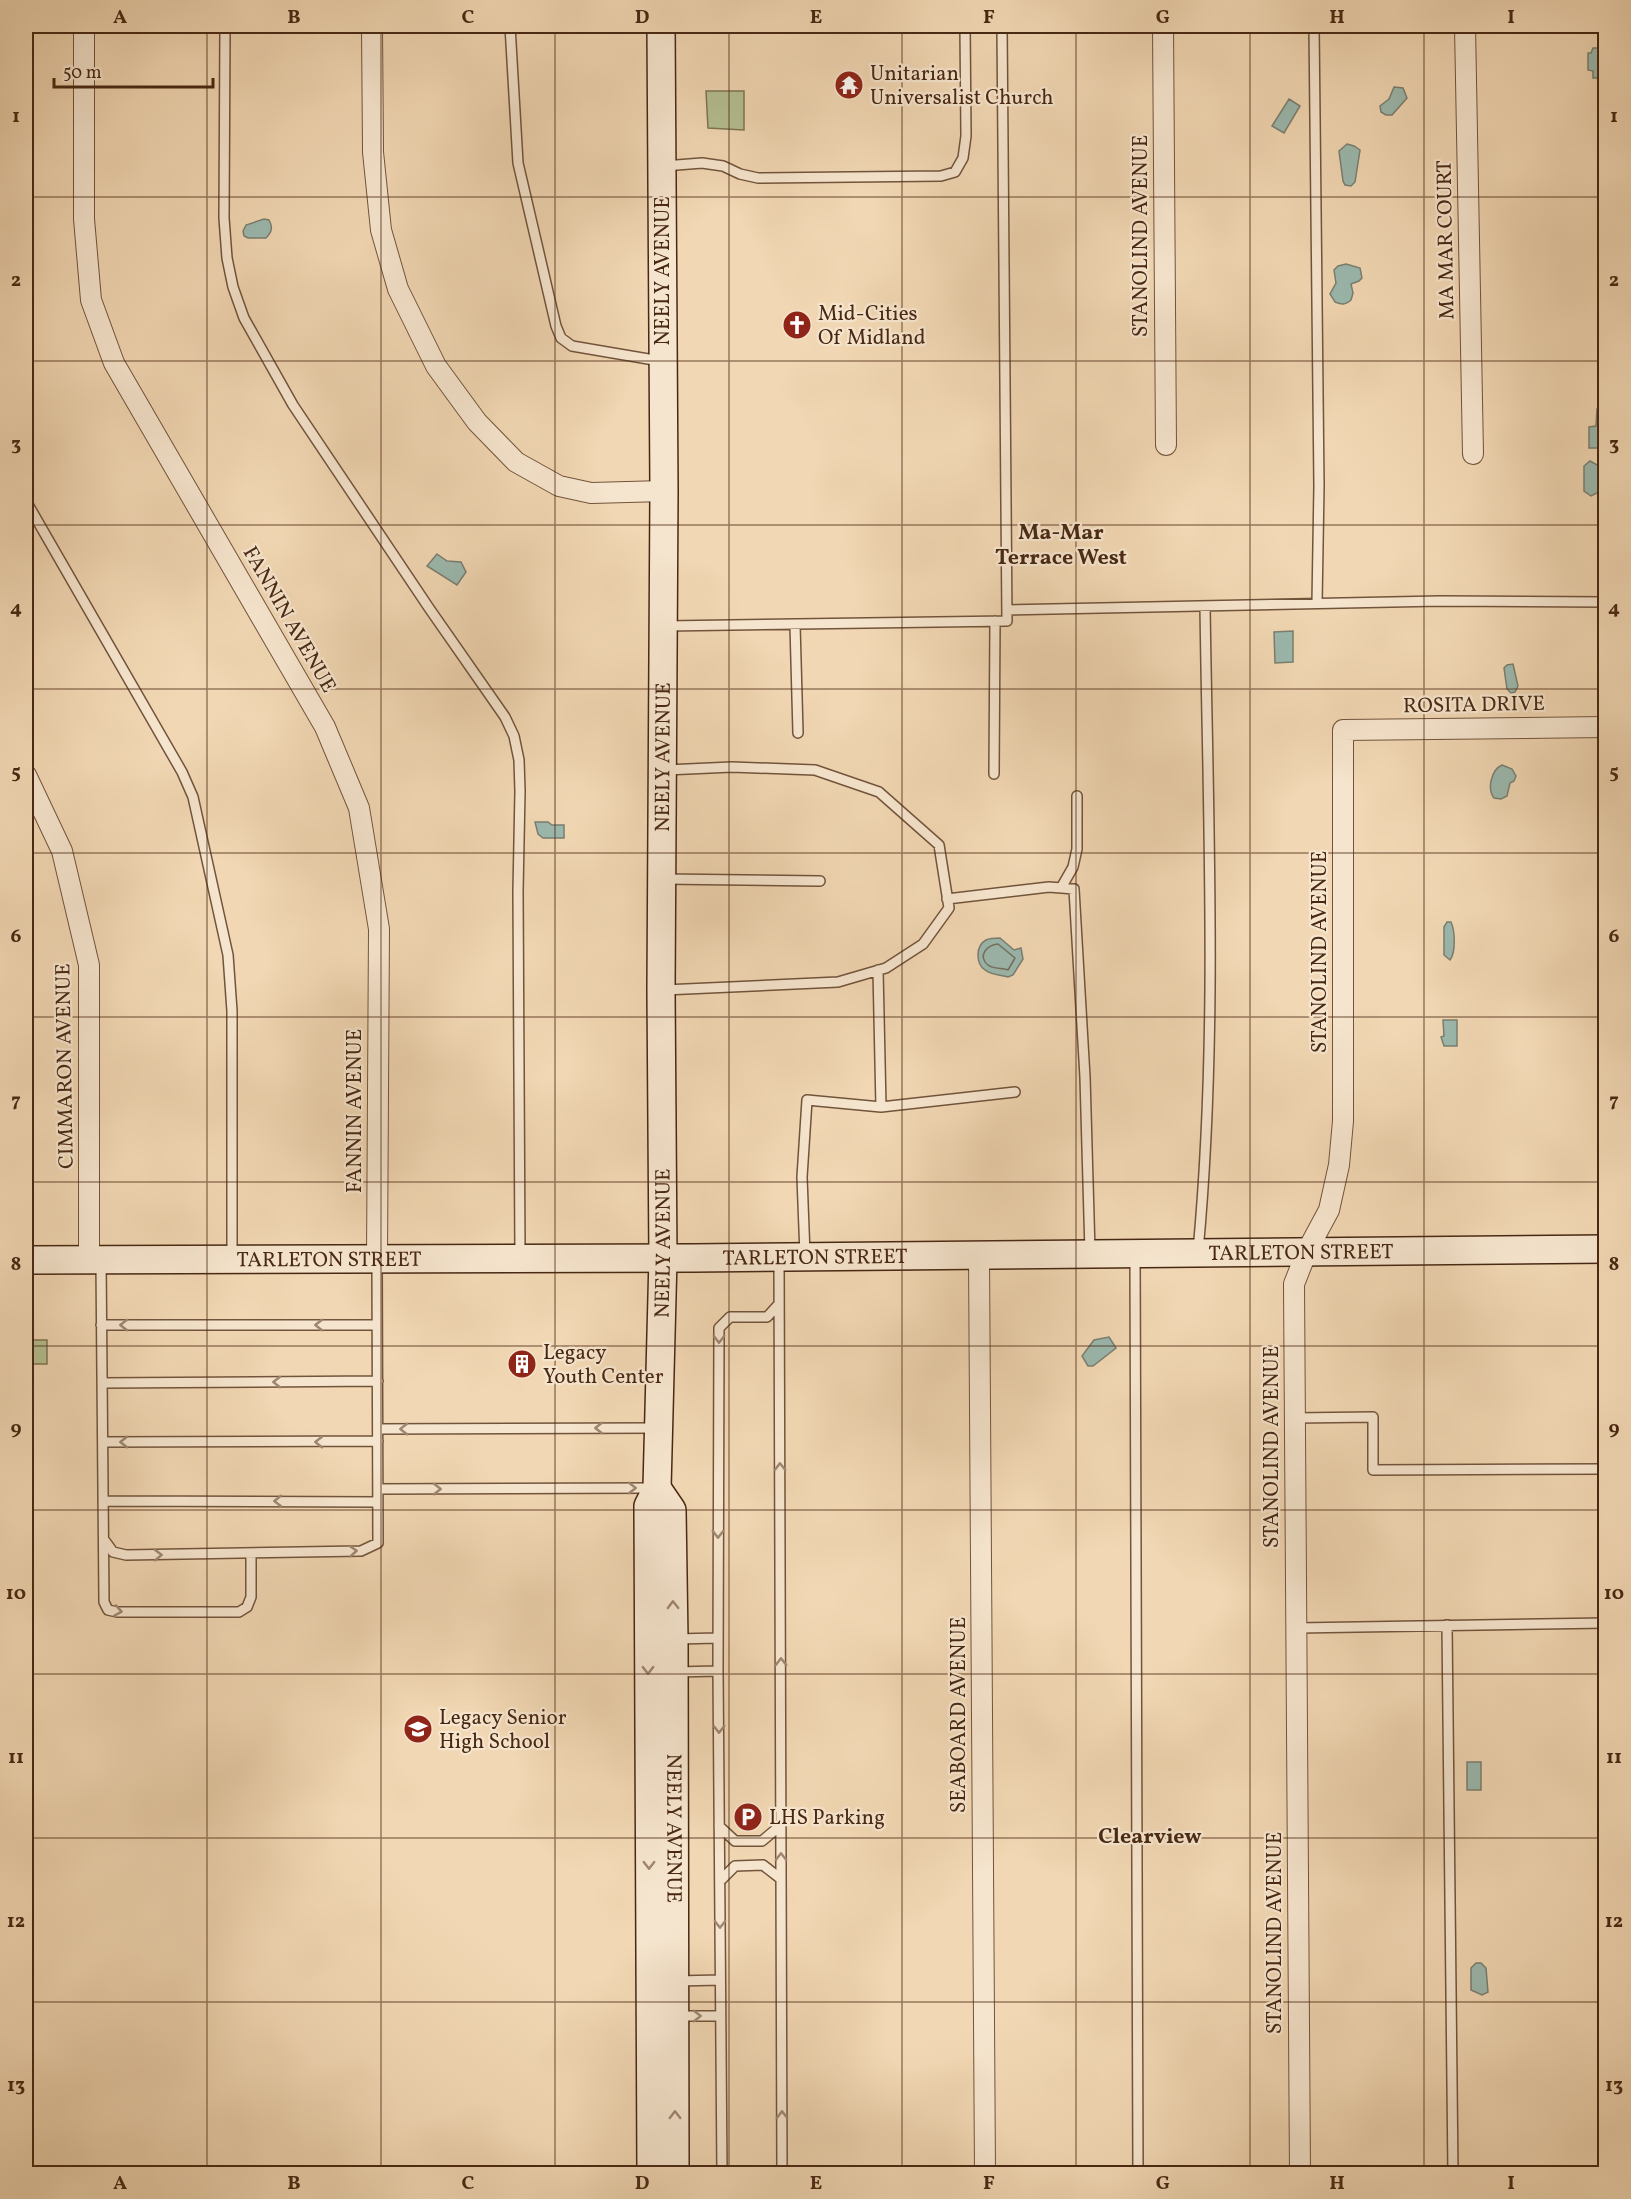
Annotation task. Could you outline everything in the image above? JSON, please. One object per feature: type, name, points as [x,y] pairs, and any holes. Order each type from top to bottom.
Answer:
[{"type":"street","name":"FANNIN AVENUE","points":[[84,26],[84,219],[95,310],[114,363],[325,727],[359,808],[379,929],[377,1258]]},
{"type":"street","points":[[372,26],[373,152],[381,230],[398,289],[436,366],[477,422],[516,462],[559,486],[591,492],[664,491]]},
{"type":"street","name":"NEELY AVENUE","points":[[651,2174],[648,1506],[657,1488],[663,1258],[664,491],[661,26]]},
{"type":"street","name":"STANOLIND AVENUE","points":[[1163,26],[1166,445]]},
{"type":"street","name":"MA MAR COURT","points":[[1465,26],[1473,454]]},
{"type":"street","name":"ROSITA DRIVE","points":[[1343,730],[1605,727]]},
{"type":"street","name":"STANOLIND AVENUE","points":[[1300,2174],[1294,1284],[1307,1251],[1329,1210],[1339,1165],[1343,1121],[1343,730]]},
{"type":"street","name":"CIMMARON AVENUE","points":[[26,775],[62,851],[89,965],[95,1260]]},
{"type":"street","name":"TARLETON STREET","points":[[26,1260],[979,1256],[1605,1249]]},
{"type":"street","name":"SEABOARD AVENUE","points":[[979,1256],[985,2174]]},
{"type":"street","name":"NEELY AVENUE","points":[[657,1488],[672,1510],[675,2174]]},
{"type":"lane","points":[[225,26],[224,218],[227,258],[233,287],[244,318],[293,405],[505,717],[514,736],[519,760],[520,791],[518,891],[520,1258]]},
{"type":"lane","points":[[510,26],[518,163],[555,327],[561,338],[572,346],[663,362]]},
{"type":"lane","points":[[662,166],[702,164],[723,166],[740,174],[758,178],[941,176],[955,172],[963,158],[966,136],[965,26]]},
{"type":"lane","points":[[663,626],[1007,621],[1002,26]]},
{"type":"lane","points":[[1314,26],[1319,486],[1317,603]]},
{"type":"lane","points":[[26,501],[182,772],[193,797],[228,955],[232,1011],[232,1259]]},
{"type":"lane","points":[[1007,610],[1317,603],[1605,602]]},
{"type":"lane","points":[[1198,1253],[1209,1092],[1210,974],[1205,606]]},
{"type":"lane","points":[[994,774],[995,621]]},
{"type":"lane","points":[[795,625],[798,733]]},
{"type":"lane","points":[[662,770],[732,767],[815,770],[879,792],[939,845],[949,908],[923,944],[886,968],[838,982],[662,990]]},
{"type":"lane","points":[[1061,888],[1073,867],[1077,849],[1077,796]]},
{"type":"lane","points":[[662,879],[820,881]]},
{"type":"lane","points":[[947,899],[1049,887],[1074,889],[1085,1077],[1090,1254]]},
{"type":"lane","points":[[878,970],[881,1107]]},
{"type":"lane","points":[[782,2174],[778,1305],[792,1257],[802,1177],[807,1100],[881,1107],[1015,1092]]},
{"type":"lane","points":[[1135,1254],[1138,2174]]},
{"type":"lane","points":[[105,1541],[113,1552],[126,1555],[361,1551],[378,1543],[377,1258]]},
{"type":"lane","points":[[95,1260],[101,1325],[104,1602],[108,1610],[117,1612],[239,1612],[248,1607],[250,1597],[250,1553]]},
{"type":"lane","points":[[722,2174],[718,1671],[719,1328],[730,1317],[767,1317],[778,1305]]},
{"type":"lane","points":[[101,1325],[377,1325]]},
{"type":"lane","points":[[102,1383],[378,1382]]},
{"type":"lane","points":[[1295,1418],[1373,1417],[1373,1470],[1605,1469]]},
{"type":"lane","points":[[378,1429],[658,1428]]},
{"type":"lane","points":[[103,1442],[378,1442]]},
{"type":"lane","points":[[378,1489],[657,1488]]},
{"type":"lane","points":[[104,1501],[378,1502]]},
{"type":"lane","points":[[1297,1628],[1605,1623]]},
{"type":"lane","points":[[1447,1625],[1453,2174]]},
{"type":"lane","points":[[674,1639],[718,1638]]},
{"type":"lane","points":[[674,1672],[718,1671]]},
{"type":"lane","points":[[719,1826],[735,1841],[762,1840],[781,1825]]},
{"type":"lane","points":[[720,1881],[735,1866],[763,1865],[781,1879]]},
{"type":"lane","points":[[674,1981],[720,1980]]},
{"type":"lane","points":[[674,2016],[720,2016]]},
{"type":"green space","points":[[706,91],[744,91],[744,130],[708,128]]},
{"type":"green space","points":[[26,1340],[47,1340],[47,1364],[26,1364]]},
{"type":"water","points":[[1593,48],[1605,48],[1605,78],[1593,78],[1593,71],[1588,70],[1588,53],[1591,53]]},
{"type":"water","points":[[1394,87],[1403,88],[1407,98],[1392,115],[1386,115],[1381,112],[1380,106],[1389,99]]},
{"type":"water","points":[[1289,99],[1300,106],[1284,133],[1272,126]]},
{"type":"water","points":[[1347,144],[1360,150],[1355,182],[1351,186],[1345,185],[1343,181],[1339,151]]},
{"type":"water","points":[[264,219],[269,220],[271,227],[271,232],[266,238],[244,236],[243,231],[246,225]]},
{"type":"water","points":[[1346,264],[1360,268],[1362,278],[1351,284],[1353,293],[1351,300],[1342,304],[1335,302],[1330,294],[1336,283],[1334,270]]},
{"type":"water","points":[[1597,409],[1605,409],[1605,448],[1589,448],[1589,427],[1596,426]]},
{"type":"water","points":[[1590,461],[1597,465],[1602,464],[1603,468],[1600,469],[1599,492],[1591,496],[1584,491],[1584,466]]},
{"type":"water","points":[[437,554],[447,561],[461,562],[466,572],[457,585],[427,566]]},
{"type":"water","points":[[1293,631],[1293,662],[1275,663],[1274,632]]},
{"type":"water","points":[[1513,664],[1518,686],[1515,692],[1511,693],[1507,689],[1504,668]]},
{"type":"water","points":[[1502,765],[1512,769],[1516,776],[1510,783],[1507,796],[1501,799],[1494,798],[1491,785],[1495,771]]},
{"type":"water","points":[[535,822],[564,825],[564,838],[543,838],[538,834]]},
{"type":"water","points":[[1447,922],[1451,922],[1454,936],[1454,947],[1450,960],[1444,955],[1444,927]]},
{"type":"water","points":[[1000,938],[1014,950],[1021,948],[1023,959],[1013,975],[1008,977],[987,972],[978,959],[978,951],[982,943],[989,939]]},
{"type":"water","points":[[1443,1020],[1457,1020],[1457,1046],[1444,1046],[1441,1037],[1444,1036]]},
{"type":"water","points":[[1109,1337],[1116,1348],[1093,1366],[1088,1366],[1082,1356],[1094,1340]]},
{"type":"water","points":[[1467,1762],[1481,1762],[1481,1790],[1467,1790]]},
{"type":"water","points":[[1476,1963],[1481,1963],[1486,1968],[1488,1992],[1482,1995],[1471,1990],[1471,1968]]},
{"type":"place","name":"Unitarian Universalist Church","points":[[849,85]]},
{"type":"place","name":"Mid-Cities Of Midland","points":[[797,325]]},
{"type":"place","name":"Legacy Youth Center","points":[[522,1364]]},
{"type":"place","name":"Legacy Senior High School","points":[[418,1729]]},
{"type":"place","name":"LHS Parking","points":[[748,1817]]},
{"type":"district","name":"Ma-Mar Terrace West","points":[[1061,544]]},
{"type":"district","name":"Clearview","points":[[1150,1835]]}]
